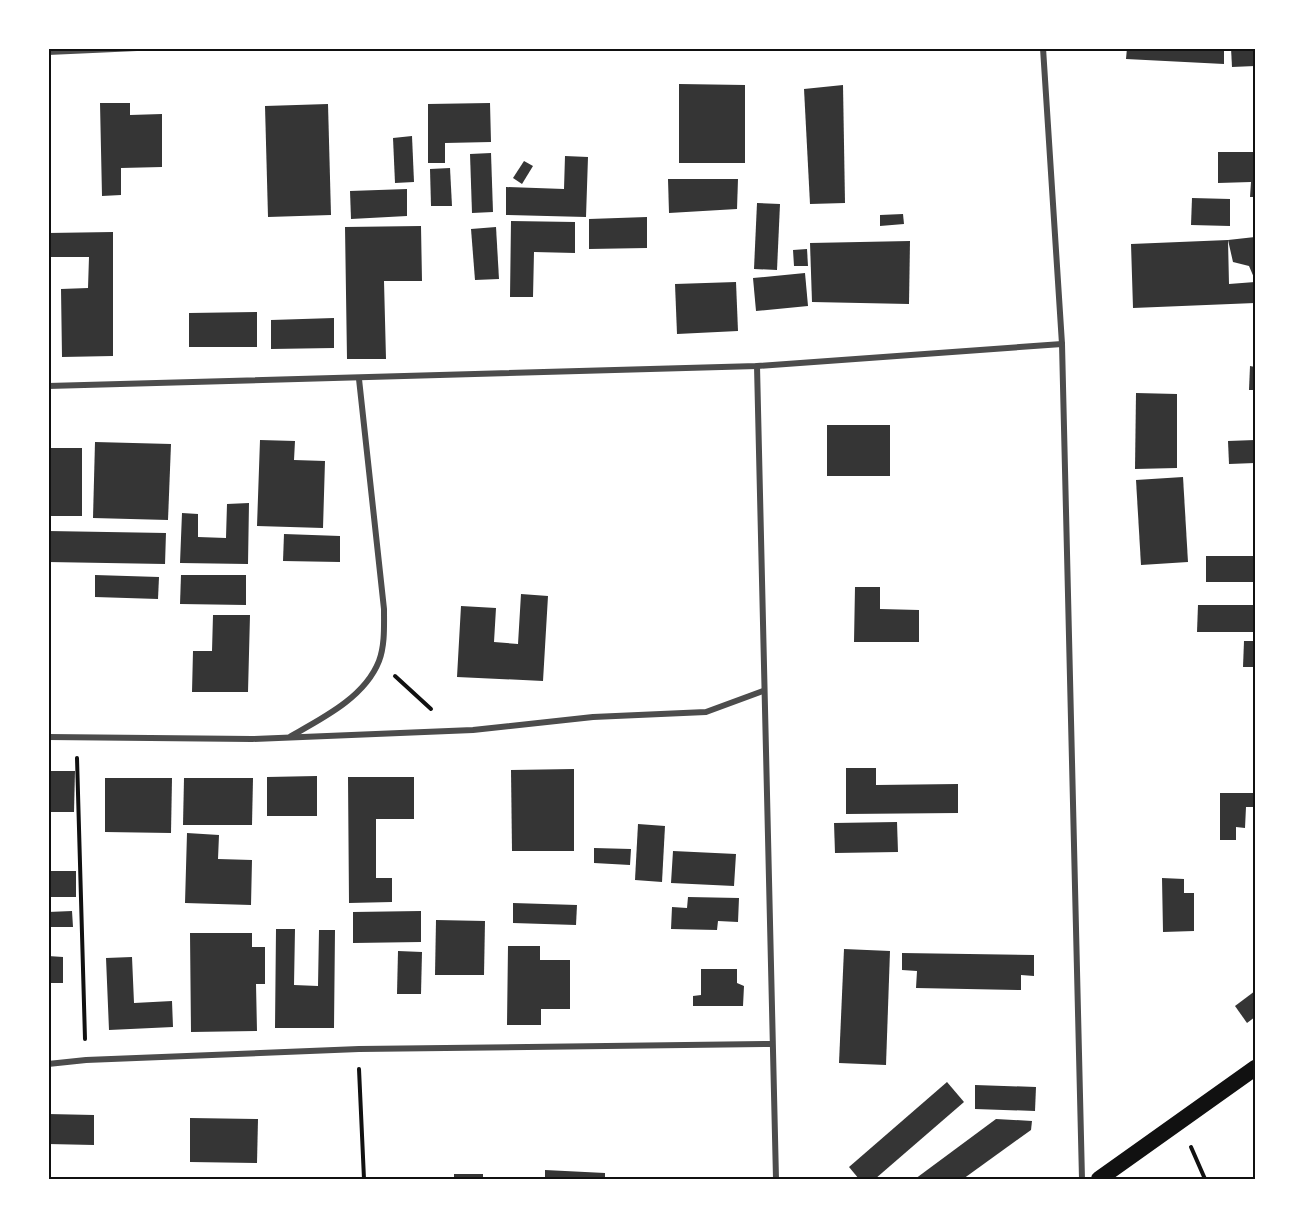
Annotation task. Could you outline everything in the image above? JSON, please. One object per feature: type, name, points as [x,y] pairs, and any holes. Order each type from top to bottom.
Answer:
[{"type":"highway","points":[[1099,1179],[1255,1068]]},
{"type":"street","points":[[48,52],[137,48]]},
{"type":"street","points":[[1043,48],[1062,344],[1082,1179]]},
{"type":"street","points":[[48,386],[358,380],[757,366],[1062,344]]},
{"type":"street","points":[[757,366],[776,1179]]},
{"type":"street","points":[[291,736],[336,710],[361,687],[378,662],[384,637],[384,609],[358,380]]},
{"type":"street","points":[[48,737],[252,739],[473,730],[593,717],[706,712],[763,691]]},
{"type":"street","points":[[48,1064],[86,1060],[358,1049],[772,1044]]},
{"type":"path","points":[[378,662],[453,729],[473,730]]},
{"type":"path","points":[[76,736],[86,1060]]},
{"type":"path","points":[[358,1049],[364,1179]]},
{"type":"path","points":[[1179,1123],[1205,1179]]},
{"type":"building","points":[[1127,48],[1224,48],[1224,64],[1126,59]]},
{"type":"building","points":[[1231,48],[1255,48],[1255,66],[1232,67]]},
{"type":"building","points":[[679,84],[745,85],[745,163],[679,163]]},
{"type":"building","points":[[843,85],[845,203],[810,204],[804,89]]},
{"type":"building","points":[[100,103],[130,103],[130,115],[162,114],[162,167],[121,168],[121,195],[102,196]]},
{"type":"building","points":[[490,103],[491,142],[445,143],[445,163],[428,163],[428,104]]},
{"type":"building","points":[[328,104],[331,215],[268,217],[265,106]]},
{"type":"building","points":[[412,136],[414,182],[395,183],[393,138]]},
{"type":"building","points":[[1218,152],[1255,152],[1255,197],[1250,197],[1251,182],[1218,183]]},
{"type":"building","points":[[491,153],[493,212],[472,213],[470,154]]},
{"type":"building","points":[[565,156],[588,157],[586,217],[506,215],[506,187],[564,189]]},
{"type":"building","points":[[524,161],[533,166],[522,184],[513,178]]},
{"type":"building","points":[[450,168],[452,206],[431,206],[430,169]]},
{"type":"building","points":[[668,179],[738,179],[737,209],[669,213]]},
{"type":"building","points":[[407,189],[407,216],[351,219],[350,191]]},
{"type":"building","points":[[1192,198],[1230,199],[1230,226],[1191,225]]},
{"type":"building","points":[[757,203],[780,204],[777,270],[754,269]]},
{"type":"building","points":[[903,214],[904,224],[880,226],[880,215]]},
{"type":"building","points":[[647,217],[647,248],[589,249],[589,219]]},
{"type":"building","points":[[511,221],[575,222],[575,253],[534,252],[533,297],[510,297]]},
{"type":"building","points":[[421,226],[422,281],[384,281],[386,359],[347,359],[345,227]]},
{"type":"building","points":[[496,227],[499,279],[475,280],[471,229]]},
{"type":"building","points":[[113,232],[113,356],[62,357],[61,289],[88,288],[89,257],[48,257],[48,233]]},
{"type":"building","points":[[1255,237],[1255,280],[1249,266],[1233,262],[1228,240]]},
{"type":"building","points":[[1228,240],[1229,284],[1255,282],[1255,303],[1133,308],[1131,244]]},
{"type":"building","points":[[910,241],[909,304],[812,302],[810,243]]},
{"type":"building","points":[[807,249],[808,266],[794,266],[793,250]]},
{"type":"building","points":[[805,273],[808,306],[756,311],[753,278]]},
{"type":"building","points":[[736,282],[738,331],[677,334],[675,284]]},
{"type":"building","points":[[257,312],[257,347],[189,347],[189,313]]},
{"type":"building","points":[[334,318],[334,348],[271,349],[271,320]]},
{"type":"building","points":[[1250,366],[1255,367],[1255,390],[1249,390]]},
{"type":"building","points":[[1136,393],[1177,394],[1177,468],[1135,469]]},
{"type":"building","points":[[827,425],[890,425],[890,476],[827,476]]},
{"type":"building","points":[[260,440],[295,441],[294,460],[325,461],[323,528],[257,526]]},
{"type":"building","points":[[1255,440],[1255,463],[1229,464],[1228,441]]},
{"type":"building","points":[[95,442],[171,444],[168,520],[93,518]]},
{"type":"building","points":[[48,448],[82,448],[82,516],[48,516]]},
{"type":"building","points":[[1183,477],[1188,562],[1141,565],[1136,480]]},
{"type":"building","points":[[249,503],[248,564],[180,563],[182,513],[198,514],[198,537],[226,538],[227,504]]},
{"type":"building","points":[[48,531],[166,533],[165,564],[48,562]]},
{"type":"building","points":[[284,534],[340,536],[340,562],[283,561]]},
{"type":"building","points":[[1206,556],[1255,556],[1255,582],[1206,582]]},
{"type":"building","points":[[95,575],[159,577],[158,599],[95,597]]},
{"type":"building","points":[[181,575],[246,575],[246,605],[180,604]]},
{"type":"building","points":[[855,587],[880,587],[880,609],[919,610],[919,642],[854,642]]},
{"type":"building","points":[[521,594],[548,596],[543,681],[457,677],[461,606],[496,608],[494,642],[518,644]]},
{"type":"building","points":[[1198,605],[1255,605],[1255,632],[1197,632]]},
{"type":"building","points":[[213,615],[250,615],[248,692],[192,692],[193,651],[212,651]]},
{"type":"building","points":[[1244,641],[1255,641],[1255,667],[1243,667]]},
{"type":"building","points":[[846,768],[876,768],[876,785],[958,784],[958,813],[846,814]]},
{"type":"building","points":[[574,769],[574,851],[512,851],[511,770]]},
{"type":"building","points":[[48,771],[75,771],[74,812],[48,812]]},
{"type":"building","points":[[317,776],[317,816],[267,816],[267,777]]},
{"type":"building","points":[[348,777],[414,777],[414,819],[376,819],[376,878],[392,878],[392,902],[349,903]]},
{"type":"building","points":[[105,778],[172,778],[171,833],[105,832]]},
{"type":"building","points":[[184,778],[253,778],[252,825],[183,825]]},
{"type":"building","points":[[1220,793],[1255,793],[1255,807],[1246,807],[1245,828],[1236,827],[1236,840],[1220,840]]},
{"type":"building","points":[[897,822],[898,852],[835,853],[834,823]]},
{"type":"building","points":[[638,824],[665,826],[662,882],[635,880]]},
{"type":"building","points":[[187,833],[219,835],[218,859],[252,860],[251,905],[185,903]]},
{"type":"building","points":[[594,848],[631,849],[630,865],[594,863]]},
{"type":"building","points":[[673,851],[736,854],[734,886],[671,883]]},
{"type":"building","points":[[48,871],[76,871],[76,897],[48,897]]},
{"type":"building","points":[[1162,878],[1184,879],[1184,893],[1194,893],[1194,931],[1163,932]]},
{"type":"building","points":[[688,897],[739,898],[738,922],[718,921],[717,930],[671,929],[672,907],[687,908]]},
{"type":"building","points":[[513,903],[577,905],[576,925],[513,923]]},
{"type":"building","points":[[72,911],[73,927],[48,927],[48,912]]},
{"type":"building","points":[[421,911],[421,942],[353,943],[353,912]]},
{"type":"building","points":[[436,920],[485,921],[484,975],[435,975]]},
{"type":"building","points":[[276,929],[295,929],[294,985],[318,986],[319,930],[335,930],[334,1028],[275,1028]]},
{"type":"building","points":[[190,933],[252,933],[252,947],[265,947],[265,984],[256,984],[257,1031],[191,1032]]},
{"type":"building","points":[[508,946],[540,946],[540,960],[570,960],[570,1009],[541,1009],[541,1025],[507,1025]]},
{"type":"building","points":[[844,949],[890,951],[886,1065],[839,1063]]},
{"type":"building","points":[[398,951],[422,952],[421,994],[397,994]]},
{"type":"building","points":[[902,953],[1034,955],[1034,976],[1021,975],[1021,990],[916,988],[917,971],[902,970]]},
{"type":"building","points":[[48,956],[63,957],[63,983],[50,983]]},
{"type":"building","points":[[132,957],[134,1003],[172,1001],[173,1027],[109,1030],[106,958]]},
{"type":"building","points":[[701,969],[737,969],[737,983],[744,986],[743,1006],[693,1006],[693,996],[701,995]]},
{"type":"building","points":[[1255,991],[1255,1017],[1247,1023],[1235,1006]]},
{"type":"building","points":[[947,1082],[964,1102],[875,1179],[859,1179],[849,1167]]},
{"type":"building","points":[[975,1085],[1036,1087],[1035,1111],[975,1109]]},
{"type":"building","points":[[48,1114],[94,1115],[94,1145],[48,1144]]},
{"type":"building","points":[[190,1118],[258,1119],[257,1163],[190,1162]]},
{"type":"building","points":[[996,1119],[1032,1121],[1031,1130],[963,1179],[915,1179]]},
{"type":"building","points":[[545,1170],[605,1173],[605,1179],[545,1179]]},
{"type":"building","points":[[454,1174],[483,1174],[483,1179],[454,1179]]}]
